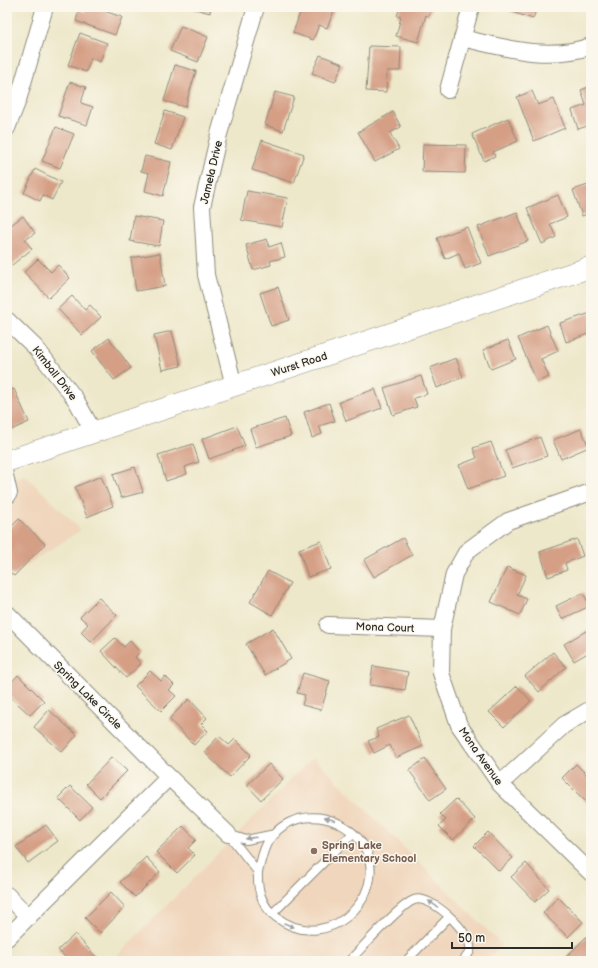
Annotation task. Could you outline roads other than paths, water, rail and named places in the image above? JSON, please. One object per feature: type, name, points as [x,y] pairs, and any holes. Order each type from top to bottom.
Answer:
[{"type":"street","points":[[7,128],[18,100],[45,7]]},
{"type":"street","name":"Jamela Drive","points":[[234,386],[206,276],[202,207],[219,134],[256,7]]},
{"type":"street","points":[[448,90],[471,7]]},
{"type":"street","points":[[462,38],[524,53],[577,51],[591,46]]},
{"type":"street","name":"Wurst Road","points":[[7,461],[591,267]]},
{"type":"street","name":"Kimball Drive","points":[[7,320],[36,348],[76,400],[94,433]]},
{"type":"street","name":"Mona Avenue","points":[[591,492],[508,521],[467,551],[454,574],[442,629],[440,673],[459,725],[500,784],[591,873]]},
{"type":"street","name":"Spring Lake Circle","points":[[7,613],[169,777],[228,834]]},
{"type":"street","name":"Mona Court","points":[[328,625],[442,629]]},
{"type":"street","points":[[500,784],[564,725],[591,708]]},
{"type":"street","points":[[7,938],[169,777]]},
{"type":"street","points":[[7,895],[29,917]]},
{"type":"lane","points":[[7,466],[13,492],[11,498],[7,500]]},
{"type":"lane","points":[[310,816],[324,817],[338,822],[353,833],[365,848],[371,864],[365,893],[357,906],[341,921],[334,925],[327,928],[309,931],[284,923],[272,914],[262,901],[257,884],[258,872],[269,841],[276,834],[290,823],[310,816]]},
{"type":"lane","points":[[272,914],[353,833]]},
{"type":"lane","points":[[228,834],[246,840],[276,834]]},
{"type":"lane","points":[[228,834],[258,872]]},
{"type":"lane","points":[[350,961],[403,907],[414,900],[424,899],[429,901],[449,917],[468,940],[470,950],[463,961]]},
{"type":"lane","points":[[406,961],[449,917]]},
{"type":"place","name":"Spring Lake Elementary School","points":[[314,851]]}]
